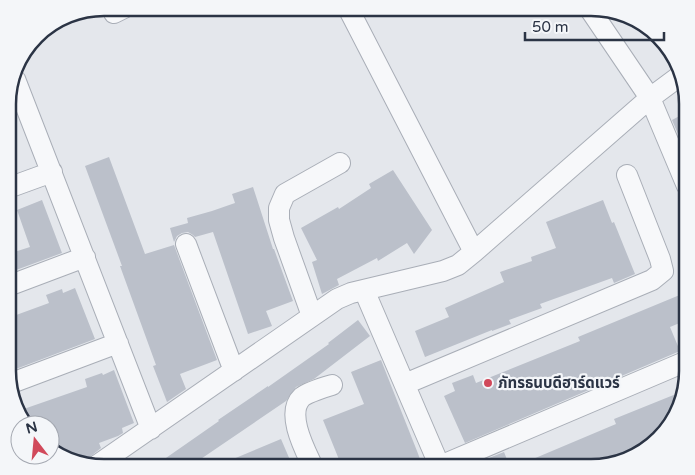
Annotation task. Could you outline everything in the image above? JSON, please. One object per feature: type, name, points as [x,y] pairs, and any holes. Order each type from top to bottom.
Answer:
[{"type":"street","points":[[352,16],[474,252]]},
{"type":"street","points":[[594,16],[650,98],[679,167]]},
{"type":"street","points":[[106,459],[337,299],[351,293],[443,271],[458,264],[650,98],[675,79]]},
{"type":"street","points":[[18,90],[52,172],[151,429]]},
{"type":"street","points":[[312,316],[284,238],[279,220],[279,208],[285,194],[340,163]]},
{"type":"street","points":[[16,185],[52,172]]},
{"type":"street","points":[[405,384],[652,280],[663,271],[627,174]]},
{"type":"street","points":[[186,244],[234,371]]},
{"type":"street","points":[[16,283],[85,257]]},
{"type":"street","points":[[364,290],[437,459]]},
{"type":"street","points":[[17,381],[118,343]]},
{"type":"street","points":[[459,459],[679,364]]},
{"type":"street","points":[[309,459],[300,438],[295,416],[296,406],[303,396],[332,384]]},
{"type":"building","points":[[679,116],[679,134],[678,134],[672,120]]},
{"type":"building","points":[[109,157],[145,254],[174,245],[217,360],[180,374],[186,389],[167,402],[153,366],[156,365],[120,266],[122,266],[85,166]]},
{"type":"building","points":[[393,170],[432,230],[414,254],[407,243],[378,261],[377,258],[337,279],[339,285],[322,294],[312,262],[317,260],[301,228],[338,207],[339,209],[371,188],[369,184]]},
{"type":"building","points":[[253,187],[273,249],[293,301],[266,311],[272,326],[248,334],[213,232],[195,237],[188,232],[182,233],[177,236],[174,242],[170,228],[188,223],[187,218],[235,203],[232,194]]},
{"type":"building","points":[[42,200],[62,253],[16,270],[16,251],[30,247],[17,210]]},
{"type":"building","points":[[603,200],[635,274],[614,283],[612,278],[540,304],[542,308],[509,320],[511,324],[425,357],[415,331],[449,317],[445,308],[504,282],[500,272],[532,261],[531,257],[556,248],[546,222]]},
{"type":"building","points":[[75,288],[95,339],[16,369],[16,315],[49,303],[46,295],[62,289],[63,293]]},
{"type":"building","points":[[679,295],[679,323],[670,327],[679,351],[465,443],[444,396],[455,391],[452,383],[473,375],[476,383],[580,341],[578,337]]},
{"type":"building","points":[[358,320],[370,336],[314,379],[296,387],[286,401],[201,459],[164,459],[329,344]]},
{"type":"building","points":[[381,360],[420,459],[339,459],[323,420],[364,404],[351,372]]},
{"type":"building","points":[[114,370],[134,423],[122,428],[123,433],[118,436],[99,443],[101,448],[89,457],[82,456],[60,447],[60,415],[29,415],[25,409],[87,387],[85,379],[102,373],[103,375]]},
{"type":"building","points":[[675,394],[670,409],[653,433],[629,450],[602,458],[533,459],[616,424],[614,419]]},
{"type":"building","points":[[281,439],[290,459],[233,459]]},
{"type":"building","points":[[504,452],[507,459],[486,459]]},
{"type":"place","name":"ภัทรธนบดีฮาร์ดแวร์","points":[[488,383]]}]
